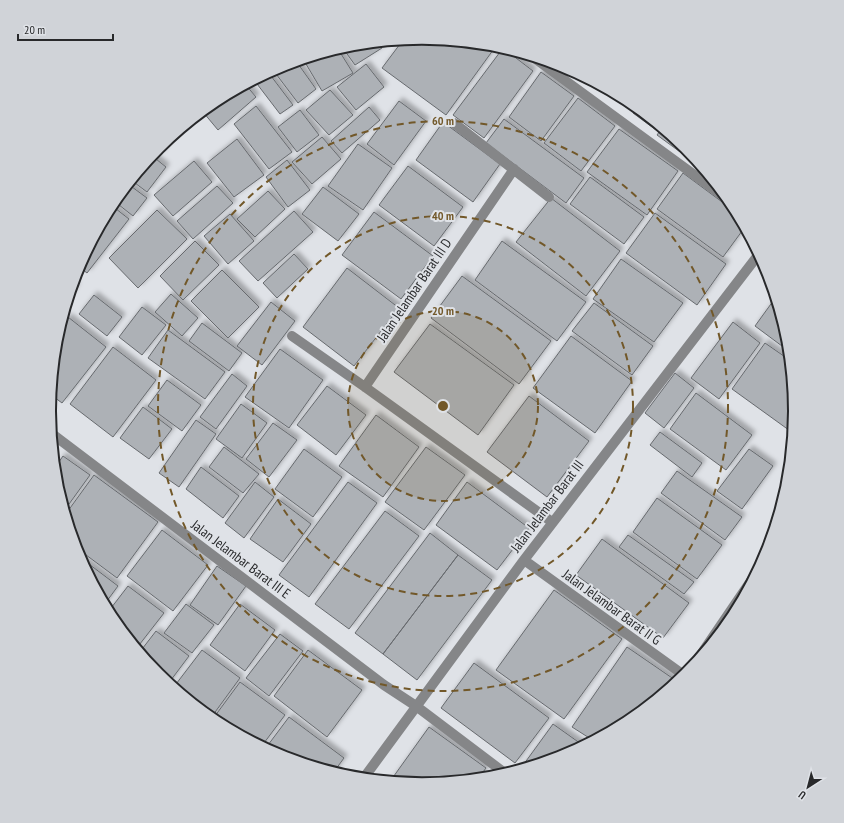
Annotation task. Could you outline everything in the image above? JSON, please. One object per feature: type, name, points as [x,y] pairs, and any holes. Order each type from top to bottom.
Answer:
[{"type":"street","points":[[546,66],[714,189]]},
{"type":"street","points":[[454,123],[549,197]]},
{"type":"street","name":"Jalan Jelambar Barat III D","points":[[365,387],[514,169]]},
{"type":"street","name":"Jalan Jelambar Barat III","points":[[367,774],[552,522],[755,259]]},
{"type":"street","points":[[292,336],[552,522]]},
{"type":"street","name":"Jalan Jelambar Barat III E","points":[[56,437],[384,685],[416,706],[500,770]]},
{"type":"street","name":"Jalan Jelambar Barat II G","points":[[524,560],[680,672]]},
{"type":"building","points":[[399,46],[446,46],[492,52],[446,115],[382,68]]},
{"type":"building","points":[[382,48],[355,65],[346,53]]},
{"type":"building","points":[[499,53],[514,56],[533,71],[484,138],[453,115]]},
{"type":"building","points":[[341,54],[353,73],[322,91],[306,63]]},
{"type":"building","points":[[366,64],[384,87],[356,110],[337,87]]},
{"type":"building","points":[[299,66],[316,89],[298,103],[277,75]]},
{"type":"building","points":[[541,72],[574,96],[541,141],[509,117]]},
{"type":"building","points":[[272,77],[293,105],[280,114],[257,84]]},
{"type":"building","points":[[249,89],[256,97],[218,130],[206,116]]},
{"type":"building","points":[[330,90],[353,115],[329,135],[306,110]]},
{"type":"building","points":[[578,98],[615,126],[581,171],[544,143]]},
{"type":"building","points":[[399,101],[426,121],[394,165],[367,144]]},
{"type":"building","points":[[256,106],[292,152],[269,169],[234,124]]},
{"type":"building","points":[[369,107],[380,120],[342,153],[331,141]]},
{"type":"building","points":[[300,110],[319,135],[297,152],[278,127]]},
{"type":"building","points":[[633,113],[645,121],[656,130]]},
{"type":"building","points":[[504,119],[584,178],[566,203],[486,143]]},
{"type":"building","points":[[443,122],[500,164],[473,202],[416,160]]},
{"type":"building","points":[[619,129],[678,171],[647,215],[587,172]]},
{"type":"building","points":[[659,132],[683,154],[657,135]]},
{"type":"building","points":[[322,137],[341,159],[312,184],[292,162]]},
{"type":"building","points":[[237,139],[264,175],[234,197],[207,163]]},
{"type":"building","points":[[358,144],[392,168],[363,210],[328,186]]},
{"type":"building","points":[[156,159],[166,167],[147,192],[135,183]]},
{"type":"building","points":[[287,160],[310,190],[288,207],[266,177]]},
{"type":"building","points":[[194,161],[212,182],[173,216],[154,195]]},
{"type":"building","points":[[408,166],[463,207],[434,246],[379,205]]},
{"type":"building","points":[[683,173],[724,203],[741,232],[723,257],[657,209]]},
{"type":"building","points":[[590,177],[644,217],[624,244],[570,204]]},
{"type":"building","points":[[217,186],[233,203],[193,239],[177,221]]},
{"type":"building","points":[[132,187],[147,198],[133,216],[119,205]]},
{"type":"building","points":[[323,187],[359,214],[338,241],[302,214]]},
{"type":"building","points":[[268,191],[285,209],[255,237],[237,219]]},
{"type":"building","points":[[551,198],[620,251],[586,296],[516,242]]},
{"type":"building","points":[[116,209],[129,219],[87,273],[83,270],[93,249]]},
{"type":"building","points":[[157,210],[187,239],[138,288],[109,258]]},
{"type":"building","points":[[294,211],[313,232],[258,281],[239,261]]},
{"type":"building","points":[[374,212],[433,256],[401,299],[342,255]]},
{"type":"building","points":[[655,213],[726,264],[697,305],[626,253]]},
{"type":"building","points":[[230,214],[254,241],[228,264],[204,236]]},
{"type":"building","points":[[195,241],[219,265],[183,300],[160,276]]},
{"type":"building","points":[[502,241],[586,302],[557,341],[475,280]]},
{"type":"building","points":[[294,254],[308,269],[277,298],[263,283]]},
{"type":"building","points":[[621,259],[683,303],[654,342],[593,299]]},
{"type":"building","points":[[347,268],[399,308],[354,366],[303,327]]},
{"type":"building","points":[[222,270],[259,307],[228,338],[191,301]]},
{"type":"building","points":[[462,276],[551,341],[519,384],[431,318]]},
{"type":"building","points":[[171,294],[198,318],[182,336],[155,312]]},
{"type":"building","points":[[94,295],[122,317],[107,336],[79,314]]},
{"type":"building","points":[[271,302],[295,321],[262,365],[237,346]]},
{"type":"building","points":[[594,303],[653,346],[632,375],[572,331]]},
{"type":"building","points":[[772,303],[782,346],[755,326]]},
{"type":"building","points":[[142,307],[166,325],[142,355],[119,337]]},
{"type":"building","points":[[68,317],[106,347],[62,403],[56,398],[56,388]]},
{"type":"building","points":[[733,322],[760,343],[719,399],[691,378]]},
{"type":"building","points":[[202,323],[242,353],[229,371],[189,341]]},
{"type":"building","points":[[430,324],[514,385],[478,435],[394,372]]},
{"type":"building","points":[[168,330],[225,372],[205,399],[148,358]]},
{"type":"building","points":[[571,336],[632,381],[595,433],[533,388]]},
{"type":"building","points":[[765,343],[784,356],[788,388],[788,429],[732,389]]},
{"type":"building","points":[[113,347],[156,380],[113,437],[70,404]]},
{"type":"building","points":[[280,349],[323,380],[289,428],[245,397]]},
{"type":"building","points":[[675,373],[694,388],[664,428],[645,413]]},
{"type":"building","points":[[232,374],[247,386],[216,429],[200,417]]},
{"type":"building","points":[[167,380],[201,405],[182,431],[148,406]]},
{"type":"building","points":[[327,386],[366,415],[336,455],[297,425]]},
{"type":"building","points":[[696,393],[752,435],[726,470],[670,429]]},
{"type":"building","points":[[529,396],[589,441],[547,497],[487,452]]},
{"type":"building","points":[[241,404],[267,423],[242,458],[216,439]]},
{"type":"building","points":[[143,407],[172,429],[149,459],[120,438]]},
{"type":"building","points":[[376,415],[419,447],[383,497],[339,466]]},
{"type":"building","points":[[196,420],[216,434],[179,487],[159,473]]},
{"type":"building","points":[[273,423],[297,440],[269,477],[246,459]]},
{"type":"building","points":[[660,432],[702,463],[692,477],[650,445]]},
{"type":"building","points":[[224,447],[259,474],[243,493],[209,467]]},
{"type":"building","points":[[426,447],[465,475],[424,530],[385,502]]},
{"type":"building","points":[[304,449],[342,477],[313,517],[275,489]]},
{"type":"building","points":[[749,449],[773,466],[742,509],[717,491]]},
{"type":"building","points":[[63,456],[90,475],[68,506],[63,483],[59,461]]},
{"type":"building","points":[[201,467],[239,496],[223,518],[186,489]]},
{"type":"building","points":[[677,471],[742,517],[725,540],[661,493]]},
{"type":"building","points":[[94,475],[158,522],[117,578],[83,553],[69,509]]},
{"type":"building","points":[[255,482],[274,497],[244,538],[225,523]]},
{"type":"building","points":[[348,482],[377,503],[309,597],[279,575]]},
{"type":"building","points":[[467,482],[529,528],[497,570],[436,525]]},
{"type":"building","points":[[657,498],[722,545],[697,579],[633,532]]},
{"type":"building","points":[[278,499],[311,524],[283,562],[250,539]]},
{"type":"building","points":[[385,511],[419,536],[349,629],[315,604]]},
{"type":"building","points":[[162,530],[208,565],[173,611],[127,576]]},
{"type":"building","points":[[430,533],[458,555],[383,654],[355,633]]},
{"type":"building","points":[[628,535],[694,582],[684,594],[619,547]]},
{"type":"building","points":[[602,539],[689,603],[663,638],[576,575]]},
{"type":"building","points":[[458,555],[492,580],[417,680],[383,654]]},
{"type":"building","points":[[88,563],[118,586],[108,600]]},
{"type":"building","points":[[217,566],[246,586],[218,625],[190,605]]},
{"type":"building","points":[[128,586],[164,613],[139,645],[112,607]]},
{"type":"building","points":[[554,590],[622,639],[564,719],[496,670]]},
{"type":"building","points":[[186,604],[214,625],[192,653],[164,633]]},
{"type":"building","points":[[240,604],[275,630],[245,671],[210,645]]},
{"type":"building","points":[[156,631],[189,656],[172,679],[142,649]]},
{"type":"building","points":[[280,634],[303,651],[269,696],[246,678]]},
{"type":"building","points":[[627,647],[673,679],[626,716],[589,738],[572,727]]},
{"type":"building","points":[[202,650],[240,678],[214,713],[176,684]]},
{"type":"building","points":[[308,650],[362,690],[327,737],[274,696]]},
{"type":"building","points":[[474,663],[549,718],[515,763],[441,708]]},
{"type":"building","points":[[240,682],[285,715],[265,742],[239,729],[216,715]]},
{"type":"building","points":[[289,717],[344,758],[337,768],[304,759],[269,744]]},
{"type":"building","points":[[553,724],[579,742],[540,759],[524,764]]},
{"type":"building","points":[[429,727],[486,768],[482,773],[470,775],[422,778],[393,777]]}]
